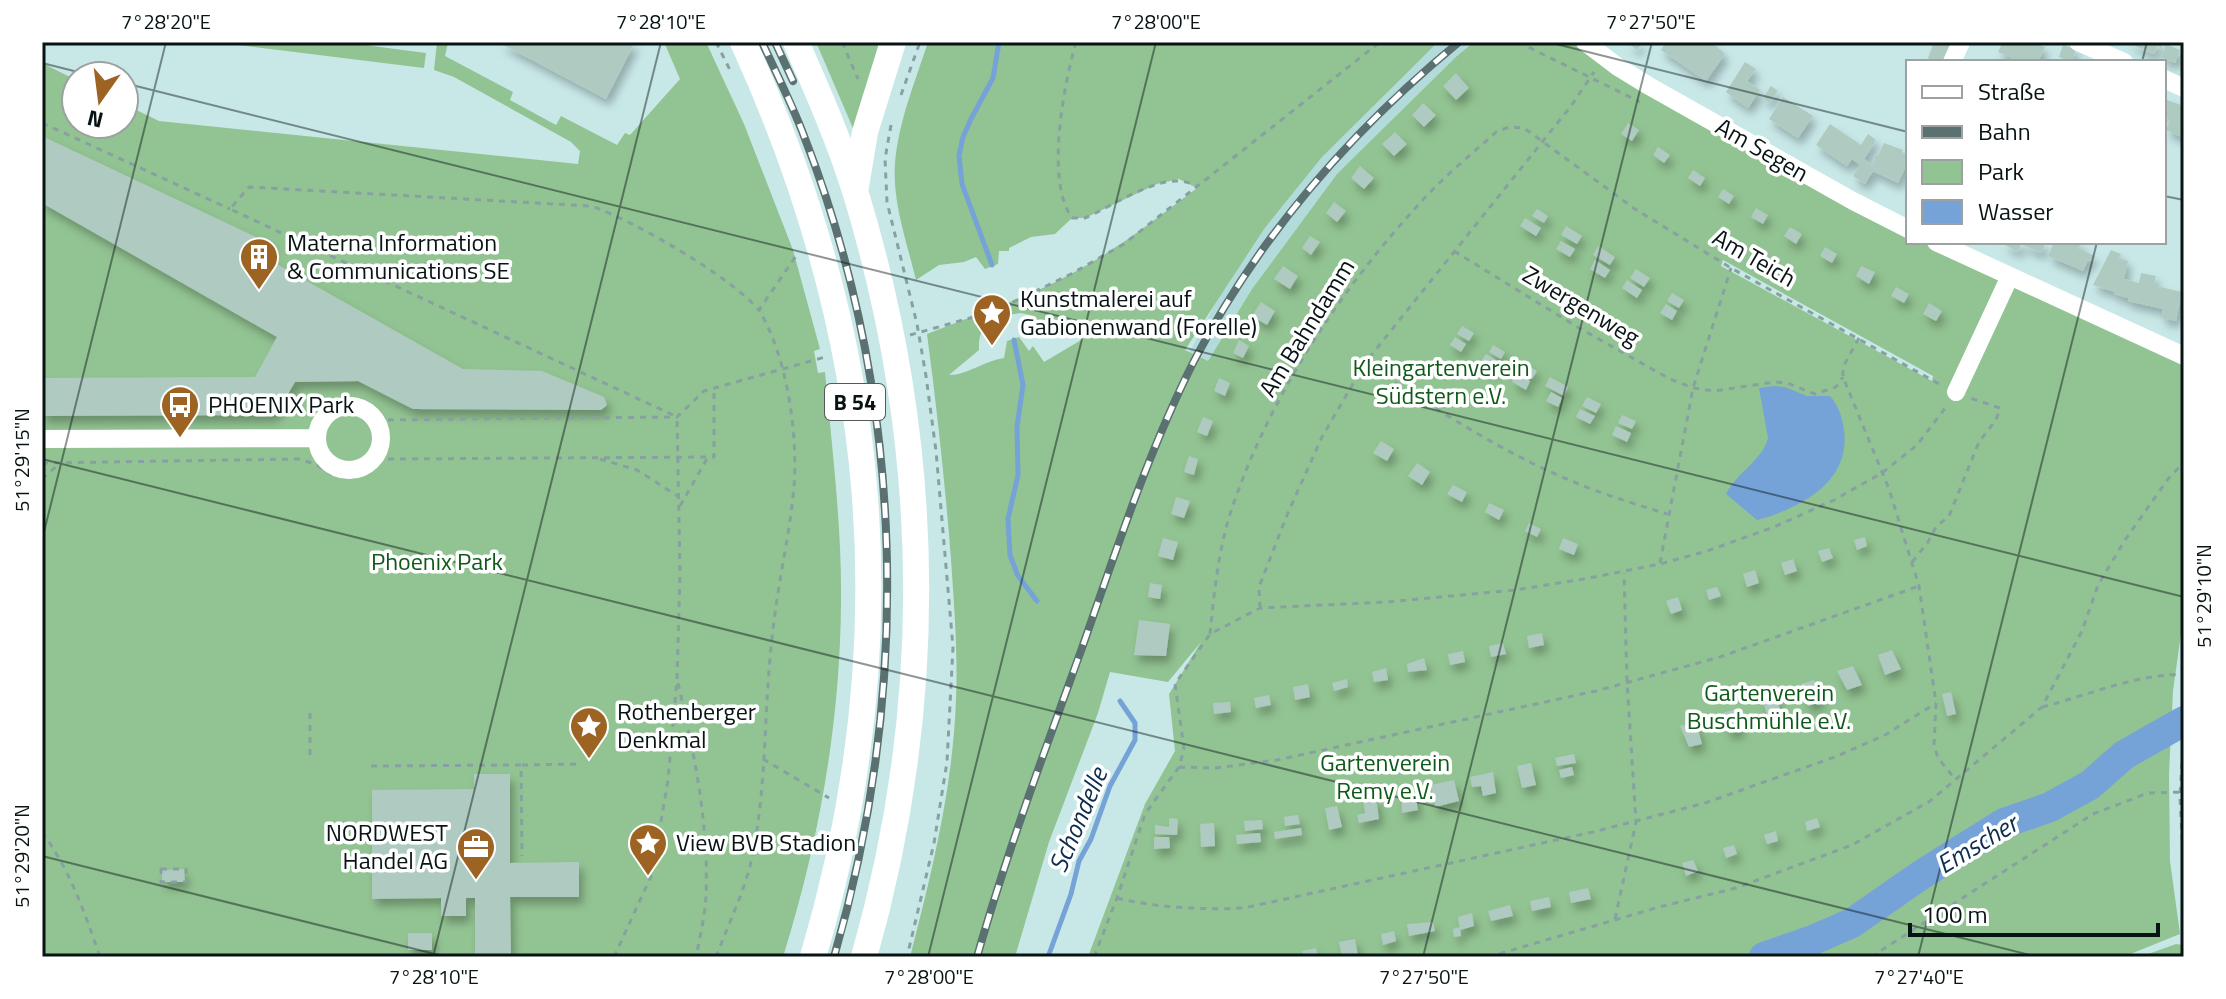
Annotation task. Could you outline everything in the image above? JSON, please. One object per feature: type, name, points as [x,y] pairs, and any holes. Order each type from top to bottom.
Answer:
[{"type":"highway","name":"B 54","points":[[743,42],[798,175],[831,283],[855,399],[865,487],[869,592],[866,670],[857,759],[841,847],[813,957]]},
{"type":"highway","name":"B 54","points":[[796,42],[828,116],[855,193],[880,282],[894,347],[914,483],[916,648],[905,770],[888,859],[864,957]]},
{"type":"highway","points":[[855,193],[865,132],[893,42]]},
{"type":"street","name":"Am Segen","points":[[1585,42],[1618,67],[1811,179],[1906,228]]},
{"type":"street","points":[[2078,42],[2119,60]]},
{"type":"street","points":[[1940,244],[2184,356]]},
{"type":"street","points":[[1956,392],[2010,276]]},
{"type":"street","points":[[344,406],[362,408],[376,420],[381,436],[378,453],[358,469],[339,468],[331,463],[319,448],[317,438],[322,421],[335,409],[344,406]]},
{"type":"street","points":[[42,439],[317,438]]},
{"type":"path","points":[[716,42],[732,75]]},
{"type":"path","points":[[899,100],[920,42]]},
{"type":"path","points":[[1076,42],[1066,80],[1058,174],[1064,207],[1072,218],[1085,218],[1157,184],[1179,179],[1198,188]]},
{"type":"path","points":[[950,324],[1009,304],[1124,244],[1380,42]]},
{"type":"path","points":[[1260,608],[1259,587],[1287,515],[1322,437],[1365,363],[1591,78],[1518,42]]},
{"type":"path","points":[[894,113],[885,159],[887,202],[917,324]]},
{"type":"path","points":[[42,123],[677,417]]},
{"type":"path","name":"Am Bahndamm","points":[[1210,634],[1215,576],[1226,530],[1255,450],[1299,366],[1352,286],[1423,200],[1496,132],[1509,127],[1524,128],[1542,141]]},
{"type":"path","name":"Am Teich","points":[[1542,141],[1635,209],[1731,268],[1956,392],[2000,408],[1973,456],[1949,516],[1936,527],[1912,562]]},
{"type":"path","points":[[230,209],[249,187],[591,206],[613,213],[673,249],[745,294],[759,310],[772,331],[784,379],[793,437],[794,485],[773,628],[760,798],[749,866],[716,957]]},
{"type":"path","name":"Zwergenweg","points":[[1454,251],[1579,328],[1670,379],[1693,388]]},
{"type":"path","points":[[759,310],[798,253],[802,268]]},
{"type":"path","points":[[1660,564],[1693,388],[1731,268]]},
{"type":"path","points":[[1859,338],[1843,367],[1843,377],[1882,473],[1919,586],[1936,703],[1936,753],[1956,780]]},
{"type":"path","points":[[822,347],[825,361]]},
{"type":"path","points":[[1365,363],[1444,414],[1525,460],[1601,493],[1667,514]]},
{"type":"path","points":[[376,420],[677,417],[704,391],[754,375]]},
{"type":"path","points":[[1693,388],[1714,391],[1775,382],[1787,383],[1815,394],[1836,387],[1843,377]]},
{"type":"path","points":[[388,459],[714,457],[714,388]]},
{"type":"path","points":[[1094,957],[1145,814],[1179,767],[1184,749],[1175,684],[1210,634],[1260,608],[1415,600],[1515,590],[1624,573],[1707,551],[1774,527],[1834,500],[1882,473],[1917,445],[1937,422],[1956,392]]},
{"type":"path","points":[[614,957],[652,874],[668,780],[677,679],[677,417]]},
{"type":"path","points":[[594,457],[637,470],[679,497]]},
{"type":"path","points":[[679,507],[708,457]]},
{"type":"path","points":[[42,463],[300,459],[317,465],[337,478]]},
{"type":"path","points":[[1488,957],[1736,888],[1852,845],[1920,807],[2042,707],[2082,631],[2098,585],[2125,540],[2168,479],[2184,462]]},
{"type":"path","points":[[42,479],[61,463]]},
{"type":"path","points":[[1615,920],[1636,822],[1624,573]]},
{"type":"path","points":[[1179,767],[1215,768],[1277,760],[1581,695],[1720,657],[1919,586]]},
{"type":"path","points":[[2042,707],[2106,686],[2159,675],[2183,674]]},
{"type":"path","points":[[677,679],[695,758],[704,828],[706,898],[696,957]]},
{"type":"path","points":[[1117,898],[1165,905],[1244,908],[1636,822],[1705,803],[1835,757],[1885,735],[1936,703]]},
{"type":"path","points":[[310,713],[310,755]]},
{"type":"path","points":[[2184,727],[2184,875]]},
{"type":"path","points":[[762,759],[829,798],[830,786]]},
{"type":"path","points":[[371,766],[578,764]]},
{"type":"path","points":[[521,765],[522,856]]},
{"type":"path","points":[[1871,957],[2093,814],[2148,793],[2182,792]]},
{"type":"path","points":[[42,832],[75,884],[100,957]]},
{"type":"path","points":[[161,869],[186,869],[187,882],[184,882],[161,882],[161,869]]},
{"type":"shaded area","points":[[1438,42],[1474,42],[1337,174],[1252,289],[1208,361],[961,957],[1178,374],[1223,289],[1296,186],[1346,130]]},
{"type":"green space","points":[[214,42],[342,42],[426,53],[424,68]]},
{"type":"green space","name":"Phoenix Park","points":[[437,42],[448,43],[445,56],[513,92],[510,100],[556,125],[561,116],[617,145],[625,133],[630,135],[680,79],[664,42],[706,42],[744,124],[793,250],[820,349],[814,351],[818,373],[825,372],[841,574],[840,648],[832,738],[817,826],[783,957],[42,957],[42,63],[60,72],[60,140],[140,140],[140,112],[159,121],[578,164],[580,151],[571,142],[454,77],[434,70]]},
{"type":"green space","points":[[816,42],[887,42],[855,133]]},
{"type":"green space","points":[[928,42],[1438,42],[1322,157],[1264,229],[1185,350],[1208,361],[1252,289],[1337,174],[1457,56],[1474,42],[1575,42],[1614,71],[1906,235],[1906,244],[1925,244],[2184,365],[2184,612],[2173,691],[2169,774],[2170,861],[2180,934],[2123,957],[1088,957],[1145,804],[1175,751],[1169,694],[1201,642],[1168,682],[1110,672],[1098,713],[1049,842],[1015,957],[910,957],[946,797],[956,681],[949,531],[927,334],[1017,299],[1086,266],[1197,188],[1179,179],[1157,184],[1085,218],[1072,218],[1055,234],[1031,237],[1009,248],[1009,251],[999,251],[998,264],[985,269],[976,257],[939,265],[916,280],[898,207],[895,177],[897,147]],"holes":[[[1723,260],[1933,376],[1932,381],[1721,266]],[[1021,313],[1034,316],[1047,332],[1093,333],[1044,362],[1033,346],[1029,351],[1019,337],[1007,341],[1004,358],[949,375],[979,350],[981,333],[990,322]]]},
{"type":"green space","points":[[2176,944],[2183,945],[2184,957],[2140,957]]},
{"type":"water","points":[[1785,387],[1807,396],[1830,396],[1841,416],[1844,449],[1831,479],[1819,490],[1790,508],[1757,520],[1726,494],[1765,446],[1768,438],[1759,388]]},
{"type":"building","points":[[498,42],[635,42],[606,99]]},
{"type":"building","points":[[1627,42],[1643,42],[1637,50]]},
{"type":"building","points":[[1666,42],[1694,42],[1698,45],[1700,42],[1711,42],[1725,54],[1706,81],[1661,50]]},
{"type":"building","points":[[1934,42],[1953,42],[1947,60],[1928,58]]},
{"type":"building","points":[[2003,42],[2032,42],[2045,47],[2039,60],[2011,60],[1998,52]]},
{"type":"building","points":[[2126,42],[2164,42],[2161,48],[2157,46],[2154,54]]},
{"type":"building","points":[[2166,44],[2180,50],[2175,63],[2161,57]]},
{"type":"building","points":[[2063,45],[2076,49],[2073,60],[2059,57]]},
{"type":"building","points":[[1745,62],[1756,69],[1747,81],[1760,90],[1748,108],[1726,92]]},
{"type":"building","points":[[1456,73],[1469,88],[1456,100],[1443,86]]},
{"type":"building","points":[[1771,86],[1778,91],[1769,103],[1763,98]]},
{"type":"building","points":[[1783,97],[1813,116],[1798,138],[1769,119]]},
{"type":"building","points":[[2166,100],[2184,106],[2184,138],[2166,130],[2171,118],[2166,117]]},
{"type":"building","points":[[1423,103],[1436,115],[1424,127],[1412,115]]},
{"type":"building","points":[[1628,123],[1639,130],[1632,141],[1621,134]]},
{"type":"building","points":[[1830,124],[1861,145],[1868,134],[1876,140],[1864,159],[1873,165],[1884,143],[1903,150],[1906,166],[1898,183],[1873,171],[1865,184],[1853,176],[1860,165],[1852,159],[1847,166],[1816,145]]},
{"type":"building","points":[[1395,132],[1407,144],[1394,156],[1382,144]]},
{"type":"building","name":"Materna Information & Communications SE","points":[[42,136],[273,245],[266,258],[463,369],[542,371],[604,397],[607,405],[601,410],[413,409],[358,381],[295,382],[278,411],[271,415],[42,416],[42,378],[255,377],[277,337],[42,203]]},
{"type":"building","points":[[1658,147],[1670,155],[1664,163],[1653,155]]},
{"type":"building","points":[[1360,166],[1374,178],[1364,189],[1351,178]]},
{"type":"building","points":[[1693,170],[1705,178],[1700,186],[1688,178]]},
{"type":"building","points":[[1723,189],[1734,196],[1729,204],[1718,197]]},
{"type":"building","points":[[1334,202],[1346,211],[1337,222],[1326,213]]},
{"type":"building","points":[[1756,208],[1768,215],[1763,224],[1751,217]]},
{"type":"building","points":[[1537,209],[1548,216],[1544,223],[1532,216]]},
{"type":"building","points":[[1525,218],[1541,228],[1536,236],[1520,226]]},
{"type":"building","points":[[1566,226],[1582,236],[1577,244],[1561,235]]},
{"type":"building","points":[[1790,227],[1802,234],[1796,244],[1784,236]]},
{"type":"building","points":[[1310,236],[1320,242],[1311,255],[1302,248]]},
{"type":"building","points":[[1561,241],[1575,249],[1570,257],[1556,249]]},
{"type":"building","points":[[2004,244],[2021,244],[2018,252]]},
{"type":"building","points":[[2021,244],[2045,244],[2041,253]]},
{"type":"building","points":[[2053,244],[2082,244],[2078,248],[2095,256],[2092,261],[2088,260],[2083,271],[2048,256]]},
{"type":"building","points":[[1598,246],[1615,257],[1610,265],[1593,255]]},
{"type":"building","points":[[1825,247],[1837,254],[1832,263],[1820,256]]},
{"type":"building","points":[[2111,250],[2128,261],[2124,279],[2139,283],[2141,273],[2156,276],[2156,286],[2182,292],[2176,321],[2162,318],[2163,309],[2128,301],[2128,298],[2115,292],[2093,285]]},
{"type":"building","points":[[1595,260],[1610,270],[1605,278],[1590,269]]},
{"type":"building","points":[[1283,266],[1298,276],[1290,289],[1274,279]]},
{"type":"building","points":[[1861,266],[1875,272],[1869,284],[1856,276]]},
{"type":"building","points":[[1636,269],[1650,278],[1644,287],[1630,278]]},
{"type":"building","points":[[1627,280],[1642,290],[1637,298],[1622,288]]},
{"type":"building","points":[[1896,287],[1909,294],[1904,303],[1891,296]]},
{"type":"building","points":[[1672,293],[1684,300],[1679,308],[1667,301]]},
{"type":"building","points":[[1261,302],[1275,311],[1267,325],[1252,316]]},
{"type":"building","points":[[1929,303],[1942,311],[1936,321],[1923,314]]},
{"type":"building","points":[[1666,304],[1677,311],[1672,320],[1660,313]]},
{"type":"building","points":[[1462,326],[1474,333],[1469,341],[1457,334]]},
{"type":"building","points":[[1455,337],[1466,344],[1461,352],[1450,345]]},
{"type":"building","points":[[1239,340],[1249,346],[1243,358],[1233,353]]},
{"type":"building","points":[[1493,345],[1505,352],[1501,359],[1489,352]]},
{"type":"building","points":[[1486,354],[1499,362],[1493,372],[1479,364]]},
{"type":"building","points":[[1519,360],[1537,371],[1532,379],[1514,368]]},
{"type":"building","points":[[1517,374],[1530,381],[1526,390],[1512,382]]},
{"type":"building","points":[[1550,377],[1568,387],[1564,396],[1545,386]]},
{"type":"building","points":[[1219,378],[1230,383],[1225,396],[1214,391]]},
{"type":"building","points":[[1551,392],[1562,398],[1558,407],[1546,401]]},
{"type":"building","points":[[1587,397],[1601,404],[1596,413],[1582,406]]},
{"type":"building","points":[[1580,409],[1595,416],[1590,424],[1576,417]]},
{"type":"building","points":[[1622,415],[1636,421],[1632,429],[1618,423]]},
{"type":"building","points":[[1203,417],[1213,421],[1207,436],[1197,432]]},
{"type":"building","points":[[1616,426],[1631,433],[1627,442],[1612,435]]},
{"type":"building","points":[[1381,441],[1394,449],[1387,461],[1373,453]]},
{"type":"building","points":[[1189,456],[1198,459],[1194,475],[1184,472]]},
{"type":"building","points":[[1417,463],[1430,472],[1422,485],[1408,476]]},
{"type":"building","points":[[1453,485],[1467,492],[1462,502],[1447,494]]},
{"type":"building","points":[[1176,497],[1190,501],[1184,518],[1171,514]]},
{"type":"building","points":[[1489,503],[1504,510],[1499,520],[1485,512]]},
{"type":"building","points":[[1529,523],[1541,529],[1537,537],[1525,531]]},
{"type":"building","points":[[1865,537],[1867,546],[1857,550],[1854,540]]},
{"type":"building","points":[[1163,538],[1178,542],[1173,560],[1158,556]]},
{"type":"building","points":[[1563,538],[1578,544],[1574,555],[1559,549]]},
{"type":"building","points":[[1829,548],[1833,558],[1822,562],[1818,551]]},
{"type":"building","points":[[1793,559],[1797,571],[1785,575],[1781,563]]},
{"type":"building","points":[[1755,570],[1759,583],[1747,587],[1743,574]]},
{"type":"building","points":[[1150,583],[1162,585],[1160,599],[1148,597]]},
{"type":"building","points":[[1717,587],[1721,596],[1709,600],[1706,590]]},
{"type":"building","points":[[1678,597],[1682,610],[1671,614],[1666,601]]},
{"type":"building","points":[[1139,620],[1170,624],[1166,656],[1134,655]]},
{"type":"building","points":[[1542,633],[1544,645],[1529,648],[1527,636]]},
{"type":"building","points":[[1503,643],[1506,654],[1491,657],[1489,646]]},
{"type":"building","points":[[1892,650],[1901,669],[1885,675],[1878,655]]},
{"type":"building","points":[[1463,651],[1465,662],[1450,665],[1448,654]]},
{"type":"building","points":[[1424,658],[1427,670],[1408,672],[1407,664]]},
{"type":"building","points":[[1853,666],[1862,685],[1847,690],[1837,671]]},
{"type":"building","points":[[1386,668],[1388,680],[1374,682],[1372,672]]},
{"type":"building","points":[[1347,679],[1348,687],[1334,691],[1332,683]]},
{"type":"building","points":[[1814,680],[1821,702],[1808,706],[1801,684]]},
{"type":"building","points":[[1308,684],[1310,697],[1295,700],[1293,687]]},
{"type":"building","points":[[1951,692],[1956,714],[1947,716],[1942,694]]},
{"type":"building","points":[[1269,695],[1271,705],[1256,708],[1254,698]]},
{"type":"building","points":[[1776,695],[1782,717],[1769,721],[1762,699]]},
{"type":"building","points":[[1230,702],[1231,712],[1214,714],[1213,703]]},
{"type":"building","points":[[1736,709],[1741,730],[1729,733],[1723,713]]},
{"type":"building","points":[[1696,722],[1702,744],[1689,747],[1680,726]]},
{"type":"building","points":[[1574,754],[1576,763],[1557,766],[1555,758]]},
{"type":"building","points":[[1531,763],[1536,785],[1522,788],[1517,766]]},
{"type":"building","points":[[1572,767],[1574,775],[1561,778],[1559,770]]},
{"type":"building","points":[[1493,772],[1496,793],[1483,796],[1481,786],[1472,787],[1470,777]]},
{"type":"building","name":"NORDWEST Handel AG","points":[[474,774],[510,774],[510,863],[579,862],[579,897],[510,897],[511,957],[475,957],[475,898],[466,898],[466,916],[441,916],[441,898],[372,899],[372,790],[474,789]]},
{"type":"building","points":[[1454,780],[1459,801],[1435,807],[1431,785]]},
{"type":"building","points":[[1414,789],[1418,810],[1402,813],[1401,791]]},
{"type":"building","points":[[1376,798],[1379,819],[1359,823],[1357,815],[1365,813],[1363,800]]},
{"type":"building","points":[[1337,806],[1342,827],[1329,830],[1325,808]]},
{"type":"building","points":[[1298,815],[1300,824],[1285,826],[1284,817]]},
{"type":"building","points":[[1169,818],[1178,819],[1177,835],[1155,834],[1155,825],[1169,827]]},
{"type":"building","points":[[1817,818],[1820,827],[1807,831],[1805,822]]},
{"type":"building","points":[[1262,820],[1263,829],[1245,831],[1244,821]]},
{"type":"building","points":[[1214,823],[1215,846],[1201,847],[1200,824]]},
{"type":"building","points":[[1301,828],[1302,835],[1275,839],[1274,832]]},
{"type":"building","points":[[1776,831],[1778,841],[1767,844],[1764,835]]},
{"type":"building","points":[[1260,833],[1261,842],[1237,844],[1236,835]]},
{"type":"building","points":[[1154,837],[1169,837],[1170,848],[1154,849]]},
{"type":"building","points":[[1734,845],[1737,854],[1726,858],[1723,848]]},
{"type":"building","points":[[1693,860],[1698,871],[1686,876],[1682,863]]},
{"type":"building","points":[[184,869],[185,882],[162,882],[162,870]]},
{"type":"building","points":[[1588,888],[1591,899],[1571,903],[1569,892]]},
{"type":"building","points":[[1549,897],[1551,907],[1532,911],[1530,901]]},
{"type":"building","points":[[1510,905],[1513,916],[1491,921],[1488,911]]},
{"type":"building","points":[[1472,913],[1474,926],[1460,930],[1458,917]]},
{"type":"building","points":[[1433,922],[1435,931],[1409,936],[1407,924]]},
{"type":"building","points":[[1460,927],[1461,936],[1454,937],[1453,929]]},
{"type":"building","points":[[1394,931],[1396,941],[1383,945],[1381,934]]},
{"type":"building","points":[[408,933],[432,933],[432,950],[408,950]]},
{"type":"building","points":[[1355,939],[1358,956],[1342,957],[1339,942]]},
{"type":"building","points":[[1316,948],[1318,957],[1304,957],[1302,951]]},
{"type":"waterway","name":"Schondelle","points":[[992,265],[962,184],[959,156],[963,137],[993,78],[999,42]]},
{"type":"waterway","name":"Schondelle","points":[[1014,340],[1023,385],[1017,427],[1018,475],[1008,519],[1010,555],[1018,576],[1037,601]]},
{"type":"waterway","name":"Schondelle","points":[[1048,957],[1071,894],[1079,861],[1091,839],[1110,786],[1135,740],[1135,723],[1120,701]]},
{"type":"waterway","name":"Emscher","points":[[1764,957],[1852,923],[2004,823],[2050,807],[2090,785],[2124,755],[2184,721]]},
{"type":"railway","points":[[762,42],[799,124],[838,235],[863,337],[879,440],[886,544],[886,648],[877,752],[859,855],[834,957]]},
{"type":"railway","points":[[775,42],[793,81]]},
{"type":"railway","points":[[977,957],[1014,840],[1120,539],[1147,466],[1194,361],[1248,271],[1310,188],[1381,112],[1459,42]]},
{"type":"place","name":"Materna Information & Communications SE","points":[[259,291]]},
{"type":"place","name":"Kunstmalerei auf Gabionenwand (Forelle)","points":[[992,347]]},
{"type":"place","name":"PHOENIX Park","points":[[180,439]]},
{"type":"place","name":"Rothenberger Denkmal","points":[[589,760]]},
{"type":"place","name":"View BVB Stadion","points":[[648,877]]},
{"type":"place","name":"NORDWEST Handel AG","points":[[476,881]]},
{"type":"park label","name":"Kleingartenverein Südstern e.V.","points":[[1441,382]]},
{"type":"park label","name":"Gartenverein Buschmühle e.V.","points":[[1769,707]]},
{"type":"park label","name":"Gartenverein Remy e.V.","points":[[1385,777]]}]
